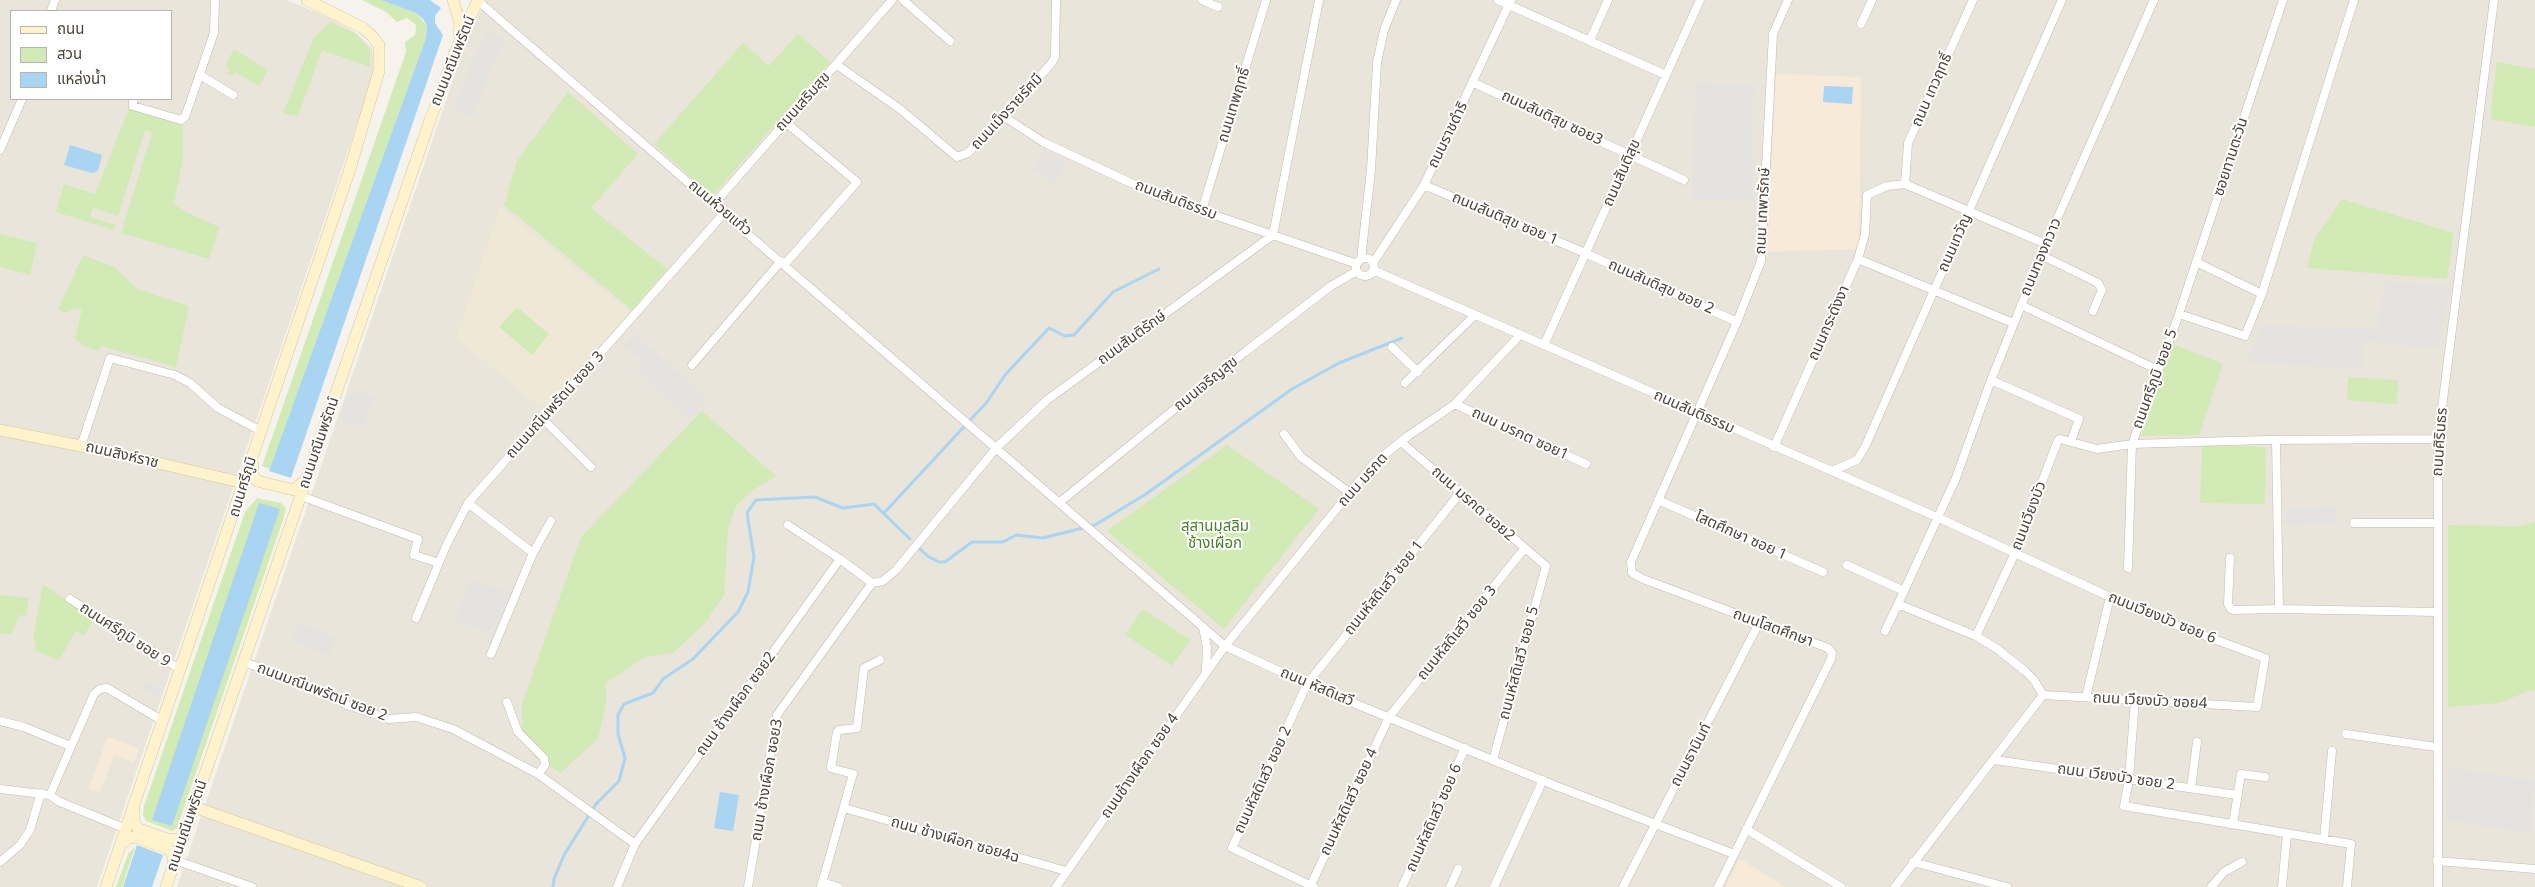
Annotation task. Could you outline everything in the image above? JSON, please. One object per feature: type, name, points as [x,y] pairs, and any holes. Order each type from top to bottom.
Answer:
[{"type":"main road","name":"ถนนศรีภูมิ","points":[[106,887],[236,509],[376,86],[380,58],[379,45],[372,36],[357,24],[306,0]]},
{"type":"main road","points":[[453,0],[460,23],[459,43]]},
{"type":"main road","name":"ถนนมณีนพรัตน์","points":[[166,887],[459,43],[477,0]]},
{"type":"main road","name":"ถนนสิงห์ราช","points":[[0,430],[81,446],[244,483]]},
{"type":"main road","points":[[255,448],[252,468],[257,483]]},
{"type":"main road","points":[[257,483],[287,492],[301,486],[308,474]]},
{"type":"main road","points":[[236,509],[247,491],[257,483]]},
{"type":"main road","points":[[287,492],[295,505],[293,520]]},
{"type":"main road","points":[[135,803],[134,822],[138,833]]},
{"type":"main road","points":[[194,807],[420,887]]},
{"type":"main road","points":[[121,844],[138,833],[169,844],[183,838]]},
{"type":"main road","points":[[169,844],[174,863]]},
{"type":"street","points":[[133,100],[131,104],[133,106],[181,120],[190,105],[214,33],[215,0]]},
{"type":"street","name":"ถนนห้วยแก้ว","points":[[477,0],[725,212],[961,418]]},
{"type":"street","name":"ถนนเสริมสุข","points":[[714,204],[784,121],[837,65],[892,0]]},
{"type":"street","points":[[903,0],[950,41]]},
{"type":"street","name":"ถนนเม็งรายรัศมี","points":[[837,65],[900,109],[958,157],[968,153],[1052,64],[1055,57],[1056,0]]},
{"type":"street","points":[[1202,0],[1218,6]]},
{"type":"street","name":"ถนนเทพฤทธิ์","points":[[1202,210],[1266,0]]},
{"type":"street","points":[[1273,235],[1319,0]]},
{"type":"street","points":[[1373,267],[1366,276],[1358,265],[1371,170],[1377,63],[1384,30],[1396,0]]},
{"type":"street","points":[[1498,0],[1510,2],[1666,75]]},
{"type":"street","points":[[1590,40],[1608,0]]},
{"type":"street","name":"ถนนสันติสุข","points":[[1544,345],[1700,0]]},
{"type":"street","name":"ถนน เทพารักษ์","points":[[1695,412],[1737,322],[1761,261],[1773,34],[1788,0]]},
{"type":"street","points":[[1861,24],[1872,0]]},
{"type":"street","name":"ถนน เทวฤทธิ์","points":[[1905,184],[1908,143],[1972,0]]},
{"type":"street","name":"ถนนเทวัญ","points":[[1832,471],[1857,460],[1865,447],[2062,0]]},
{"type":"street","name":"ถนนทองกวาว","points":[[1885,631],[1939,518],[2013,323],[2154,0]]},
{"type":"street","name":"ซอยทานตะวัน","points":[[2179,314],[2283,0]]},
{"type":"street","points":[[2179,314],[2245,336],[2262,294],[2354,0]]},
{"type":"street","name":"ถนนศิรินธร","points":[[2438,887],[2436,522],[2438,439],[2494,0]]},
{"type":"street","name":"ถนนราชดำริ","points":[[1373,267],[1424,184],[1474,82],[1510,2]]},
{"type":"street","points":[[200,75],[233,95]]},
{"type":"street","name":"ถนนสันติสุข ซอย3","points":[[1474,82],[1684,180]]},
{"type":"street","points":[[0,150],[22,100]]},
{"type":"street","name":"ถนนสันติธรรม","points":[[1003,116],[1043,142],[1159,196],[1358,265],[1368,259],[1373,267],[1520,335],[2015,553]]},
{"type":"street","points":[[692,365],[856,182],[784,121]]},
{"type":"street","name":"ถนนสันติสุข ซอย 1","points":[[1424,184],[1585,253]]},
{"type":"street","points":[[1905,184],[2046,244]]},
{"type":"street","name":"ถนนกระดังงา","points":[[1774,446],[1858,259],[1865,234],[1866,195],[1887,186],[1905,184]]},
{"type":"street","name":"ถนนมณีนพรัตน์ ซอย 3","points":[[416,618],[439,563],[468,504],[725,212]]},
{"type":"street","name":"ถนนสันติรักษ์","points":[[997,447],[1048,400],[1273,235]]},
{"type":"street","name":"ถนนสันติสุข ซอย 2","points":[[1585,253],[1737,322]]},
{"type":"street","points":[[2041,256],[2098,283],[2102,290],[2094,311]]},
{"type":"street","points":[[1858,259],[2013,323]]},
{"type":"street","points":[[2196,262],[2262,294]]},
{"type":"street","name":"ถนนเจริญสุข","points":[[1060,502],[1245,352],[1358,265]]},
{"type":"street","points":[[2021,305],[2158,370]]},
{"type":"street","points":[[1405,383],[1475,314]]},
{"type":"street","name":"ถนนศรีภูมิ ซอย 5","points":[[2128,568],[2132,444],[2179,314]]},
{"type":"street","name":"ถนน มรกต","points":[[1225,646],[1374,463],[1455,404],[1520,335]]},
{"type":"street","points":[[1392,347],[1418,372]]},
{"type":"street","points":[[81,446],[110,358],[175,375],[190,383],[218,408],[261,431]]},
{"type":"street","points":[[1991,380],[2079,419],[2071,441],[2097,449],[2132,444],[2276,440],[2438,439]]},
{"type":"street","name":"ถนน มรกต ซอย1","points":[[1455,404],[1586,464]]},
{"type":"street","name":"ถนนโสตศึกษา","points":[[1695,412],[1631,562],[1632,574],[1760,624],[1828,648],[1832,653],[1831,659],[1718,887]]},
{"type":"street","name":"ถนน หัสดิเสวี","points":[[961,418],[997,447],[1225,646],[1307,684],[1543,780],[1734,854]]},
{"type":"street","points":[[543,419],[591,467]]},
{"type":"street","points":[[1284,434],[1301,457],[1350,493]]},
{"type":"street","name":"ถนนเวียงบัว","points":[[1976,636],[2015,553],[2058,440],[2063,438],[2071,441]]},
{"type":"street","points":[[2276,440],[2279,609]]},
{"type":"street","name":"ถนน มรกต ซอย2","points":[[1402,442],[1546,566]]},
{"type":"street","points":[[788,525],[840,558],[872,583],[883,581],[896,570],[997,447]]},
{"type":"street","name":"ถนนหัสดิเสวี ซอย 1","points":[[1307,684],[1460,493]]},
{"type":"street","points":[[301,496],[418,539],[414,555],[439,563]]},
{"type":"street","name":"โสตศึกษา ซอย 1","points":[[1658,500],[1823,572]]},
{"type":"street","points":[[468,504],[533,553]]},
{"type":"street","points":[[491,654],[533,553],[551,521]]},
{"type":"street","points":[[2354,523],[2436,522]]},
{"type":"street","name":"ถนนหัสดิเสวี ซอย 3","points":[[1389,717],[1524,549]]},
{"type":"street","name":"ถนนเวียงบัว ซอย 6","points":[[2015,553],[2173,624],[2265,658],[2257,707]]},
{"type":"street","name":"ถนน ช้างเผือก ซอย2","points":[[617,887],[635,844],[840,558]]},
{"type":"street","points":[[2230,558],[2228,604],[2231,609],[2437,612]]},
{"type":"street","points":[[1847,565],[1904,591]]},
{"type":"street","name":"ถนนหัสดิเสวี ซอย 5","points":[[1493,760],[1546,566]]},
{"type":"street","name":"ถนน ช้างเผือก ซอย3","points":[[748,887],[777,715],[872,583]]},
{"type":"street","points":[[2086,697],[2110,597]]},
{"type":"street","name":"ถนนศรีภูมิ ซอย 9","points":[[70,599],[181,670]]},
{"type":"street","points":[[1895,887],[1995,760],[2043,695],[2034,680],[2025,671],[1976,636],[1898,604]]},
{"type":"street","name":"ถนนธานินท์","points":[[1622,887],[1760,624]]},
{"type":"street","points":[[1203,626],[1207,648],[1206,672]]},
{"type":"street","name":"ถนนช้างเผือก ซอย 4","points":[[1056,887],[1225,646]]},
{"type":"street","points":[[838,887],[822,885],[853,774],[831,768],[837,732],[838,730],[857,728],[864,668],[880,660]]},
{"type":"street","name":"ถนนมณีนพรัตน์ ซอย 2","points":[[244,662],[326,692],[347,705],[388,719],[416,717],[453,729],[538,774],[635,844]]},
{"type":"street","name":"ถนนหัสดิเสวี ซอย 2","points":[[1307,684],[1232,848],[1312,886]]},
{"type":"street","points":[[50,795],[94,694],[100,689],[107,688],[163,721]]},
{"type":"street","name":"ถนน เวียงบัว ซอย4","points":[[2043,695],[2257,707]]},
{"type":"street","points":[[2135,699],[2129,779],[2124,806],[2288,835],[2351,844],[2347,887]]},
{"type":"street","points":[[507,702],[518,732],[544,758],[545,765],[538,774]]},
{"type":"street","name":"ถนนหัสดิเสวี ซอย 4","points":[[1312,886],[1389,717]]},
{"type":"street","points":[[0,721],[24,727],[70,746]]},
{"type":"street","points":[[2346,734],[2436,747]]},
{"type":"street","points":[[2191,788],[2197,742]]},
{"type":"street","name":"ถนนหัสดิเสวี ซอย 6","points":[[1402,887],[1465,748]]},
{"type":"street","points":[[2324,839],[2332,751]]},
{"type":"street","name":"ถนน เวียงบัว ซอย 2","points":[[1995,760],[2237,795]]},
{"type":"street","points":[[2233,824],[2241,774],[2265,778]]},
{"type":"street","points":[[1494,887],[1543,780]]},
{"type":"street","points":[[0,789],[50,795],[58,801],[126,829]]},
{"type":"street","points":[[0,862],[20,845],[30,830],[41,793]]},
{"type":"street","name":"ถนน ช้างเผือก ซอย4ฉ","points":[[844,808],[1066,872]]},
{"type":"street","points":[[1746,829],[1841,887]]},
{"type":"street","points":[[2282,887],[2288,835]]},
{"type":"street","points":[[2438,861],[2535,869]]},
{"type":"street","points":[[1913,862],[2007,887]]},
{"type":"street","points":[[2211,887],[2224,872],[2242,862]]},
{"type":"street","points":[[174,863],[252,887]]},
{"type":"street","points":[[1450,887],[1458,869]]},
{"type":"shaded area","points":[[0,0],[287,0],[332,19],[356,33],[372,48],[375,63],[370,86],[97,887],[0,887]]},
{"type":"shaded area","points":[[486,0],[2535,0],[2535,887],[177,887],[465,45]]},
{"type":"shaded area","points":[[486,31],[504,39],[472,118],[453,109]]},
{"type":"shaded area","points":[[1776,74],[1861,77],[1859,249],[1767,252]]},
{"type":"shaded area","points":[[1695,83],[1754,84],[1752,201],[1692,200]]},
{"type":"shaded area","points":[[1043,149],[1067,160],[1055,184],[1033,170]]},
{"type":"shaded area","points":[[500,207],[630,312],[543,409],[456,338]]},
{"type":"shaded area","points":[[2384,281],[2450,286],[2439,349],[2365,341],[2363,370],[2247,362],[2262,325],[2377,329]]},
{"type":"shaded area","points":[[635,333],[706,399],[688,418],[636,370],[643,362],[623,345]]},
{"type":"shaded area","points":[[357,392],[374,396],[363,428],[340,420],[349,394]]},
{"type":"shaded area","points":[[2337,507],[2337,524],[2284,525],[2284,508]]},
{"type":"shaded area","points":[[470,579],[510,593],[495,635],[455,621]]},
{"type":"shaded area","points":[[297,623],[336,637],[329,655],[291,641]]},
{"type":"shaded area","points":[[147,681],[163,690],[159,697],[143,688]]},
{"type":"shaded area","points":[[108,737],[139,749],[134,763],[114,755],[100,792],[88,789]]},
{"type":"shaded area","points":[[2448,767],[2535,781],[2531,833],[2447,820]]},
{"type":"shaded area","points":[[1740,859],[1786,887],[1725,887]]},
{"type":"green space","points":[[362,0],[381,0],[416,13],[427,26],[426,38],[270,469],[262,466],[406,52],[405,42],[415,35],[416,25],[407,18],[397,22],[386,12]]},
{"type":"green space","points":[[330,22],[357,34],[370,50],[370,67],[322,50],[298,116],[283,113],[314,37]]},
{"type":"green space","points":[[798,34],[830,62],[712,196],[654,144],[743,43],[769,66]]},
{"type":"green space","points":[[234,49],[268,70],[259,86],[235,72],[232,76],[227,73],[230,69],[225,66]]},
{"type":"green space","points":[[2497,62],[2535,69],[2535,127],[2490,119]]},
{"type":"green space","points":[[568,92],[638,154],[591,208],[667,269],[632,310],[504,205],[517,161]]},
{"type":"green space","points":[[129,108],[183,126],[183,158],[174,204],[186,212],[219,227],[209,259],[121,233],[152,133],[145,130],[118,216],[93,208],[90,217],[115,225],[113,230],[56,212],[64,184],[95,194]]},
{"type":"green space","points":[[2342,199],[2454,233],[2447,279],[2307,268],[2314,240]]},
{"type":"green space","points":[[0,234],[37,243],[30,275],[0,267]]},
{"type":"green space","points":[[83,255],[114,267],[137,289],[189,306],[176,367],[101,346],[98,351],[86,347],[75,339],[82,310],[75,308],[66,313],[58,310]]},
{"type":"green space","points":[[517,307],[549,334],[532,355],[499,327]]},
{"type":"green space","points":[[2173,344],[2223,364],[2199,435],[2141,436]]},
{"type":"green space","points":[[2348,377],[2398,380],[2397,404],[2347,400]]},
{"type":"green space","points":[[702,411],[776,476],[753,490],[736,506],[728,529],[724,595],[704,624],[673,653],[645,657],[606,683],[606,703],[598,739],[560,773],[534,756],[522,732],[522,704],[581,537]]},
{"type":"green space","name":"สุสานมุสลิม ช้างเผือก","points":[[1227,445],[1319,509],[1224,629],[1107,531]]},
{"type":"green space","points":[[2202,445],[2266,447],[2265,504],[2200,503]]},
{"type":"green space","points":[[257,498],[281,503],[286,508],[284,517],[177,828],[172,831],[146,821],[143,815],[144,806],[245,512]]},
{"type":"green space","points":[[2535,522],[2535,691],[2531,690],[2499,703],[2448,707],[2448,525],[2520,526]]},
{"type":"green space","points":[[43,584],[94,619],[84,635],[76,631],[59,660],[34,650],[36,641],[33,638]]},
{"type":"green space","points":[[0,595],[29,598],[26,616],[19,615],[12,634],[0,633]]},
{"type":"green space","points":[[1143,609],[1190,640],[1172,666],[1125,635]]},
{"type":"green space","points":[[135,847],[122,887],[116,887],[128,854]]},
{"type":"water","points":[[381,0],[430,0],[441,8],[435,16],[435,23],[443,35],[291,478],[269,471],[426,38],[427,26],[416,13]]},
{"type":"water","points":[[1824,86],[1853,87],[1852,104],[1823,102]]},
{"type":"water","points":[[70,145],[102,155],[98,171],[92,173],[64,165]]},
{"type":"water","points":[[259,503],[280,509],[172,826],[152,820]]},
{"type":"water","points":[[720,792],[739,795],[733,831],[714,828]]},
{"type":"water","points":[[137,845],[163,855],[152,887],[123,887]]},
{"type":"waterway","points":[[884,513],[987,402],[1005,375],[1049,328],[1065,336],[1074,335],[1113,292],[1159,269]]},
{"type":"waterway","points":[[919,548],[929,557],[939,562],[945,562],[972,542],[1003,542],[1016,535],[1043,538],[1095,525],[1146,494],[1292,389],[1339,363],[1402,338]]},
{"type":"waterway","points":[[553,887],[554,879],[564,855],[596,804],[619,781],[625,758],[618,734],[618,715],[624,704],[653,693],[663,679],[693,659],[738,612],[748,592],[754,557],[747,513],[756,500],[815,497],[843,508],[874,504],[910,539]]}]
